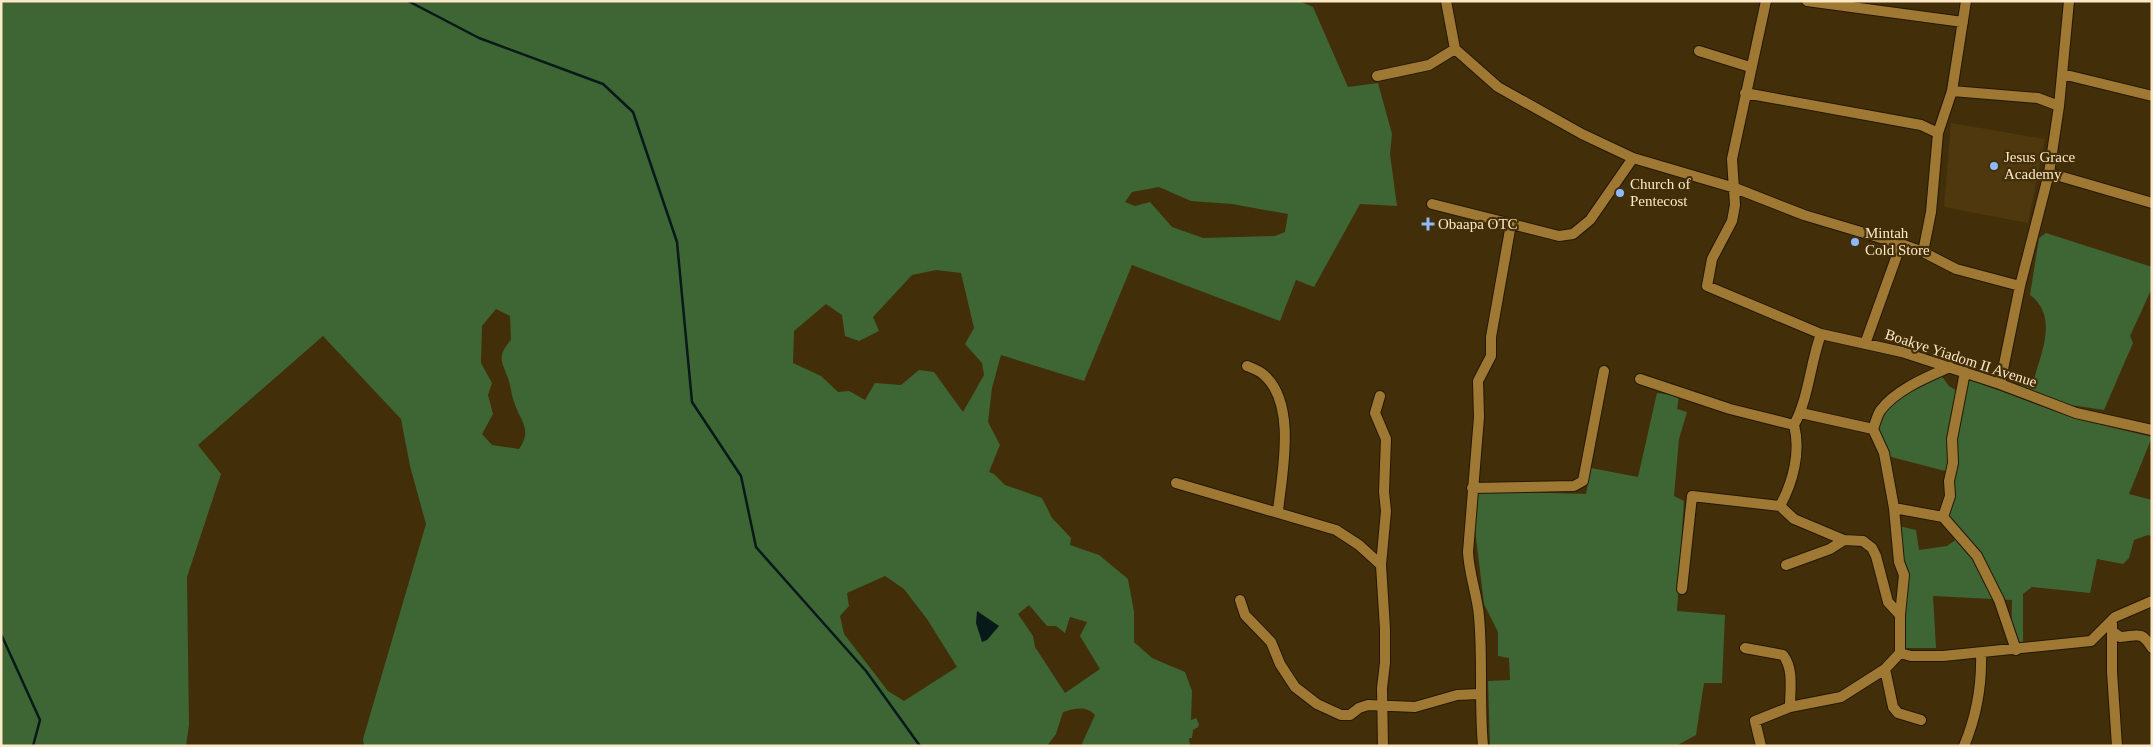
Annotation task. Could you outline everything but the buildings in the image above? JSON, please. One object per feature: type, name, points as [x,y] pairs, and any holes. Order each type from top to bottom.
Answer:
[{"type":"street","points":[[1446,1],[1455,49],[1498,87],[1582,134],[1633,158],[1735,188],[1804,215],[1901,244],[1923,252],[1956,269],[2020,286]]},
{"type":"street","points":[[1735,188],[1732,159],[1750,67],[1766,1]]},
{"type":"street","points":[[1807,1],[1963,22]]},
{"type":"street","points":[[1923,252],[1931,212],[1938,133],[1952,90],[1966,1]]},
{"type":"street","points":[[2000,384],[2020,286],[2049,174],[2059,106],[2069,1]]},
{"type":"street","points":[[1377,76],[1429,65],[1455,49]]},
{"type":"street","points":[[1699,51],[1750,67]]},
{"type":"street","points":[[2062,74],[2152,96]]},
{"type":"street","points":[[1952,90],[2038,98],[2059,106]]},
{"type":"street","points":[[1745,93],[1921,125],[1938,133]]},
{"type":"street","points":[[1432,204],[1559,236],[1573,234],[1590,220],[1633,158]]},
{"type":"street","points":[[2049,174],[2152,203]]},
{"type":"street","name":"Boakye Yiadom II Avenue","points":[[1735,188],[1735,205],[1732,221],[1712,259],[1707,286],[1821,334],[1902,352],[2000,384],[2076,413],[2152,430]]},
{"type":"street","points":[[1484,746],[1480,694],[1482,655],[1479,613],[1468,559],[1479,416],[1478,381],[1491,356],[1491,338],[1511,224]]},
{"type":"street","points":[[1865,344],[1901,244]]},
{"type":"street","points":[[1780,506],[1788,491],[1796,457],[1798,440],[1794,425],[1800,413],[1814,352],[1821,334]]},
{"type":"street","points":[[1247,366],[1264,374],[1276,390],[1284,415],[1285,448],[1278,511]]},
{"type":"street","points":[[1761,746],[1755,721],[1790,706],[1841,697],[1886,669],[1900,653],[1900,615],[1904,575],[1899,562],[1894,508],[1884,453],[1873,429],[1880,412],[1896,396],[1932,374],[1950,367]]},
{"type":"street","points":[[1472,488],[1574,486],[1583,481],[1604,371]]},
{"type":"street","points":[[1943,517],[1950,496],[1949,480],[1954,462],[1952,439],[1965,372]]},
{"type":"street","points":[[1640,379],[1730,409],[1794,425]]},
{"type":"street","points":[[1380,396],[1375,413],[1386,439],[1384,492],[1386,511],[1381,565],[1385,628],[1382,704],[1383,746]]},
{"type":"street","points":[[1800,413],[1873,429]]},
{"type":"street","points":[[1176,483],[1278,511],[1336,530],[1359,544],[1381,565]]},
{"type":"street","points":[[1682,589],[1692,496],[1780,506],[1794,519],[1844,540],[1863,541],[1872,548],[1888,602],[1900,615]]},
{"type":"street","points":[[1894,508],[1943,517],[1977,556],[1999,600],[2016,650]]},
{"type":"street","points":[[1786,565],[1830,549],[1844,540]]},
{"type":"street","points":[[1240,600],[1245,615],[1272,642],[1280,664],[1295,687],[1306,698],[1345,716],[1368,705],[1382,704],[1414,708],[1457,695],[1480,694]]},
{"type":"street","points":[[1900,653],[1911,656],[1943,656],[2091,641],[2112,620],[2152,601]]},
{"type":"street","points":[[2112,620],[2117,746]]},
{"type":"street","points":[[2112,631],[2120,637],[2139,634],[2146,637],[2152,648]]},
{"type":"street","points":[[1745,648],[1783,655],[1789,662],[1791,674],[1790,706]]},
{"type":"street","points":[[1964,746],[1978,705],[1982,682],[1981,653]]},
{"type":"street","points":[[1886,669],[1893,707],[1898,713],[1921,720]]},
{"type":"shaded area","name":"Jesus Grace Academy","points":[[1951,123],[2045,139],[2028,223],[1944,207]]},
{"type":"shaded area","points":[[977,611],[999,626],[987,640],[982,642],[976,623]]},
{"type":"green space","points":[[1,1],[1299,1],[1313,7],[1348,87],[1378,83],[1392,134],[1390,154],[1397,206],[1360,204],[1314,287],[1296,280],[1280,321],[1132,265],[1084,381],[1001,355],[992,388],[988,422],[1000,445],[989,472],[994,474],[1005,485],[1042,498],[1052,518],[1071,538],[1070,545],[1099,555],[1128,579],[1134,612],[1134,642],[1152,658],[1185,672],[1192,691],[1191,720],[1196,718],[1199,724],[1193,730],[1192,738],[1189,738],[1190,746],[1081,746],[1095,715],[1087,710],[1080,709],[1063,712],[1056,734],[1047,746],[364,746],[363,739],[426,524],[410,466],[401,419],[323,336],[198,445],[221,474],[187,577],[189,725],[186,746],[1,746]],"holes":[[[1159,187],[1191,201],[1232,204],[1288,214],[1285,232],[1275,236],[1203,238],[1172,227],[1150,202],[1135,206],[1125,202],[1132,192]],[[936,270],[961,273],[974,328],[965,344],[982,363],[984,375],[963,412],[934,372],[919,370],[901,385],[875,383],[865,400],[849,391],[838,392],[821,376],[793,363],[794,331],[826,304],[842,315],[845,336],[859,341],[879,331],[873,317],[912,275]],[[496,309],[510,316],[511,340],[504,350],[502,358],[513,399],[525,430],[525,436],[519,449],[492,445],[482,434],[493,414],[488,395],[492,383],[481,363],[482,326]],[[885,576],[904,589],[927,619],[957,667],[904,701],[888,691],[844,634],[840,616],[849,606],[847,593]],[[1029,605],[1047,626],[1056,626],[1065,633],[1070,617],[1087,622],[1080,636],[1100,669],[1065,693],[1035,647],[1033,636],[1018,614]]]},
{"type":"green space","points":[[2046,233],[2152,267],[2152,288],[2130,336],[2133,343],[2104,410],[2064,404],[2022,387],[2014,375],[2034,379],[2044,346],[2046,323],[2044,313],[2039,303],[2030,295],[2039,238]]},
{"type":"green space","points":[[1940,374],[1949,386],[1957,391],[1967,379],[2080,420],[2152,437],[2129,494],[2152,500],[2152,536],[2148,535],[2134,540],[2129,558],[2123,564],[2097,559],[2090,593],[2032,587],[2023,594],[2023,644],[2011,643],[2012,600],[1933,596],[1936,648],[1906,648],[1903,563],[1899,526],[1916,530],[1919,550],[1947,546],[1961,536],[1943,513],[1945,471],[1880,454],[1878,434],[1880,423],[1885,413],[1900,396]]},
{"type":"green space","points":[[1657,393],[1679,396],[1677,409],[1687,412],[1679,439],[1674,496],[1684,501],[1677,611],[1725,615],[1722,683],[1704,683],[1696,735],[1676,746],[1490,746],[1488,681],[1510,680],[1509,658],[1498,656],[1498,632],[1484,604],[1475,529],[1477,491],[1586,494],[1591,468],[1638,477]]},
{"type":"waterway","points":[[408,1],[479,38],[603,84],[633,112],[677,242],[692,402],[741,476],[756,547],[866,671],[920,746]]},
{"type":"waterway","points":[[1,634],[40,720],[33,746]]},
{"type":"place","name":"Jesus Grace Academy","points":[[1994,166]]},
{"type":"place","name":"Church of Pentecost","points":[[1620,193]]},
{"type":"place","name":"Obaapa OTC","points":[[1428,224]]},
{"type":"place","name":"Mintah Cold Store","points":[[1855,242]]}]
